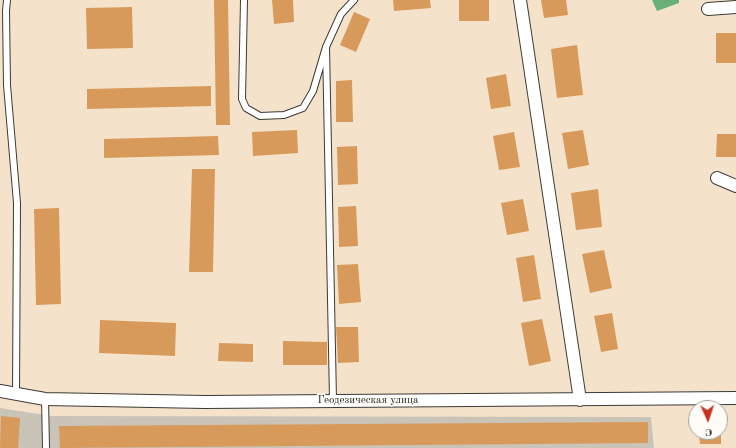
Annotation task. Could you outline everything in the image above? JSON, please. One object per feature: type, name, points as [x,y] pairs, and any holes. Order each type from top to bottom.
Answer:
[{"type":"street","points":[[520,0],[580,400]]},
{"type":"street","points":[[708,9],[736,7]]},
{"type":"street","points":[[717,178],[736,186]]},
{"type":"street","name":"Геодезическая улица","points":[[0,391],[45,399],[205,402],[736,398]]},
{"type":"lane","points":[[7,0],[7,85],[17,203],[16,394]]},
{"type":"lane","points":[[244,0],[242,99],[246,108],[260,116],[284,115],[303,108],[313,91],[326,47],[341,14],[354,0]]},
{"type":"lane","points":[[326,47],[333,400]]},
{"type":"lane","points":[[45,399],[46,448]]},
{"type":"shaded area","points":[[0,408],[51,416],[651,417],[654,448],[0,448]]},
{"type":"green space","points":[[652,0],[679,0],[679,3],[657,11]]},
{"type":"building","points":[[214,0],[228,0],[230,125],[216,125]]},
{"type":"building","points":[[272,0],[293,0],[294,22],[274,24]]},
{"type":"building","points":[[393,0],[430,0],[431,8],[394,11]]},
{"type":"building","points":[[459,0],[489,0],[489,21],[459,21]]},
{"type":"building","points":[[541,0],[566,0],[568,15],[544,18]]},
{"type":"building","points":[[132,7],[133,48],[87,49],[86,8]]},
{"type":"building","points":[[354,12],[370,19],[356,52],[340,45]]},
{"type":"building","points":[[716,33],[736,33],[736,63],[716,63]]},
{"type":"building","points":[[577,45],[583,95],[557,98],[551,49]]},
{"type":"building","points":[[506,74],[511,106],[491,109],[486,78]]},
{"type":"building","points":[[352,80],[353,122],[336,122],[336,81]]},
{"type":"building","points":[[211,86],[211,106],[87,109],[87,89]]},
{"type":"building","points":[[297,130],[298,153],[253,156],[252,132]]},
{"type":"building","points":[[583,130],[589,165],[568,169],[562,133]]},
{"type":"building","points":[[514,132],[520,167],[499,170],[493,136]]},
{"type":"building","points":[[717,134],[736,134],[736,157],[716,157]]},
{"type":"building","points":[[218,136],[219,155],[104,158],[104,139]]},
{"type":"building","points":[[357,146],[358,184],[338,185],[337,147]]},
{"type":"building","points":[[192,169],[215,169],[213,272],[189,272]]},
{"type":"building","points":[[598,189],[602,227],[576,230],[571,193]]},
{"type":"building","points":[[523,199],[529,231],[507,235],[501,203]]},
{"type":"building","points":[[356,206],[358,246],[339,247],[338,207]]},
{"type":"building","points":[[59,208],[61,304],[36,305],[34,209]]},
{"type":"building","points":[[604,250],[612,288],[590,293],[582,254]]},
{"type":"building","points":[[534,255],[541,299],[523,302],[516,258]]},
{"type":"building","points":[[358,264],[361,302],[339,304],[337,265]]},
{"type":"building","points":[[612,313],[618,349],[601,352],[594,316]]},
{"type":"building","points":[[542,319],[551,361],[529,366],[521,323]]},
{"type":"building","points":[[100,320],[176,323],[175,356],[99,353]]},
{"type":"building","points":[[336,327],[358,327],[359,362],[338,363]]},
{"type":"building","points":[[283,341],[327,342],[327,365],[283,365]]},
{"type":"building","points":[[219,343],[253,344],[253,362],[218,361]]},
{"type":"building","points":[[1,416],[20,418],[18,448],[0,448]]},
{"type":"building","points":[[648,422],[648,443],[60,448],[59,426]]},
{"type":"building","points":[[700,440],[721,440],[721,444],[700,444]]}]
